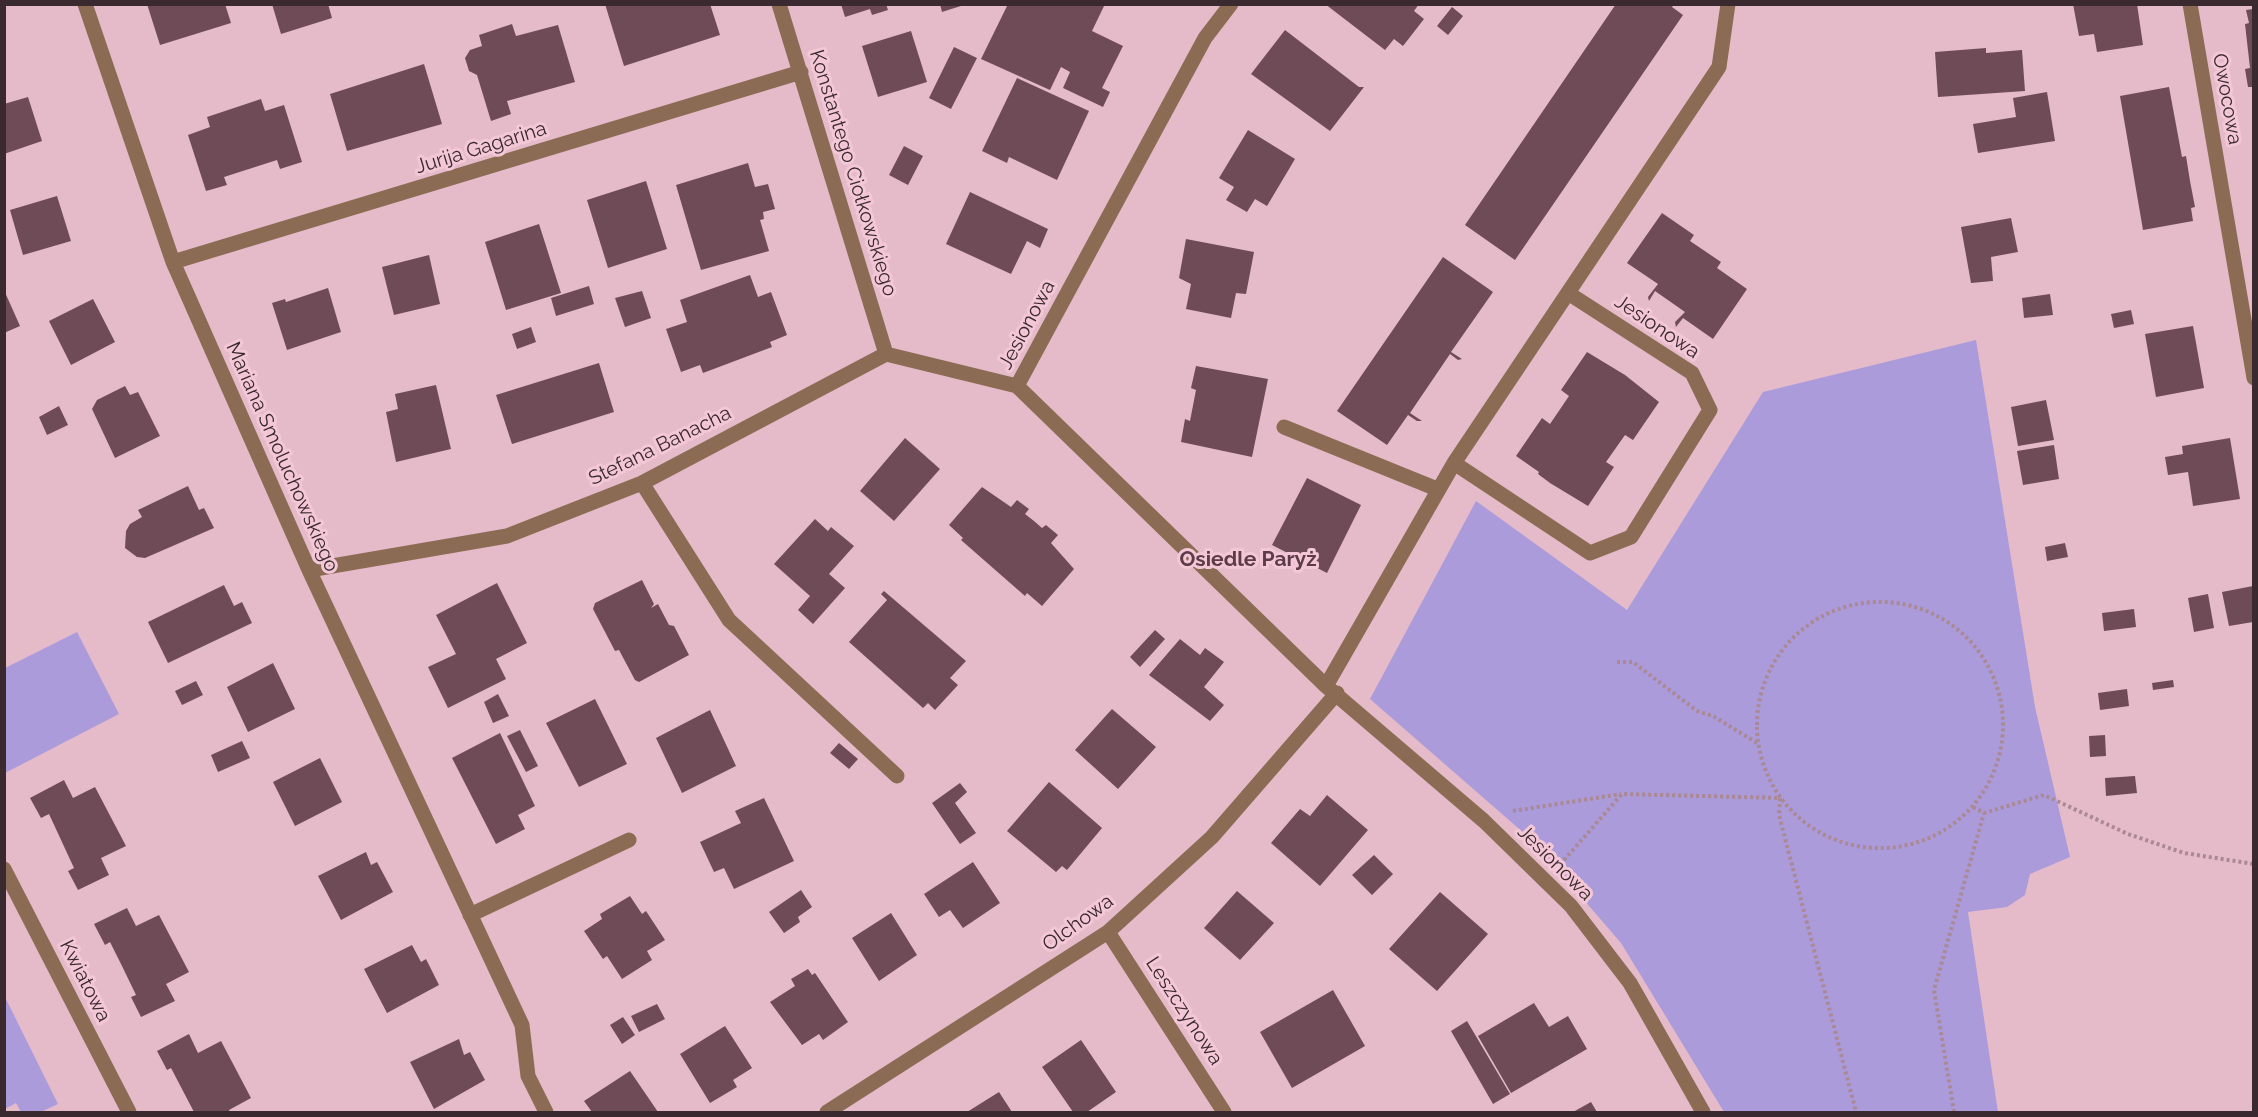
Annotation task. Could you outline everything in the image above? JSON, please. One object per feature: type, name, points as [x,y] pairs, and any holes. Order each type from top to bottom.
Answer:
[{"type":"street","name":"Mariana Smoluchowskiego","points":[[85,4],[173,262],[309,570],[522,1026],[528,1076],[546,1113]]},
{"type":"street","name":"Konstantego Ciołkowskiego","points":[[779,4],[886,354]]},
{"type":"street","name":"Jesionowa","points":[[1231,4],[1205,38],[1017,386],[1332,689],[1492,829],[1571,906],[1630,983],[1703,1113]]},
{"type":"street","points":[[1332,689],[1437,489],[1719,67],[1728,4]]},
{"type":"street","name":"Owocowa","points":[[2190,4],[2253,378]]},
{"type":"street","name":"Jurija Gagarina","points":[[173,262],[801,72]]},
{"type":"street","name":"Jesionowa","points":[[1454,463],[1590,553],[1631,537],[1710,410],[1692,373],[1568,293]]},
{"type":"street","points":[[886,354],[1017,386]]},
{"type":"street","name":"Stefana Banacha","points":[[309,570],[507,536],[642,483],[886,354]]},
{"type":"street","points":[[1284,427],[1437,489]]},
{"type":"street","points":[[642,483],[729,620],[897,776]]},
{"type":"street","name":"Olchowa","points":[[827,1113],[1108,932],[1212,837],[1332,689]]},
{"type":"street","points":[[470,915],[629,840]]},
{"type":"street","name":"Kwiatowa","points":[[6,874],[129,1113]]},
{"type":"street","name":"Leszczynowa","points":[[1108,932],[1224,1113]]},
{"type":"path","points":[[1872,602],[1901,603],[1930,612],[1955,626],[1975,646],[1986,662],[2001,698],[2004,727],[2000,756],[1989,783],[1973,807],[1945,831],[1911,845],[1874,849],[1838,841],[1805,824],[1780,798],[1765,771],[1758,744],[1757,714],[1763,685],[1776,660],[1794,637],[1817,619],[1844,607],[1872,602]]},
{"type":"path","points":[[1617,662],[1633,662],[1696,711],[1713,716],[1758,744]]},
{"type":"path","points":[[1492,829],[1507,812],[1622,794],[1780,798]]},
{"type":"path","points":[[1546,881],[1622,794]]},
{"type":"path","points":[[1973,807],[1984,813],[2044,795],[2128,834],[2184,853],[2253,864]]},
{"type":"path","points":[[1780,798],[1779,815],[1856,1113]]},
{"type":"path","points":[[1954,1113],[1934,990],[1984,813]]},
{"type":"shaded area","points":[[1976,340],[2035,707],[2070,857],[2030,874],[2025,895],[2007,907],[1968,912],[1998,1112],[1724,1112],[1621,943],[1533,841],[1370,699],[1476,501],[1627,610],[1763,392]]},
{"type":"shaded area","points":[[77,632],[119,714],[5,773],[5,668]]},
{"type":"shaded area","points":[[4,995],[58,1104],[41,1112],[21,1112],[16,1103],[5,1109]]},
{"type":"building","points":[[147,4],[225,4],[231,23],[160,45]]},
{"type":"building","points":[[272,4],[328,4],[332,18],[281,34]]},
{"type":"building","points":[[605,4],[710,4],[720,35],[624,66]]},
{"type":"building","points":[[841,4],[886,4],[888,10],[872,15],[870,9],[845,17]]},
{"type":"building","points":[[940,4],[964,4],[964,5],[942,12]]},
{"type":"building","points":[[1008,4],[1105,4],[1092,31],[1123,46],[1102,88],[1110,92],[1103,107],[1063,88],[1070,72],[1061,67],[1050,90],[981,59]]},
{"type":"building","points":[[1325,4],[1419,4],[1414,11],[1424,19],[1403,46],[1394,39],[1385,50]]},
{"type":"building","points":[[1616,4],[1674,4],[1672,7],[1683,15],[1515,260],[1465,225]]},
{"type":"building","points":[[2073,4],[2137,4],[2143,45],[2097,52],[2094,34],[2079,36]]},
{"type":"building","points":[[1452,7],[1463,16],[1448,35],[1437,26]]},
{"type":"building","points":[[2253,9],[2253,87],[2248,87],[2245,69],[2250,68],[2245,24],[2249,23],[2246,10]]},
{"type":"building","points":[[512,24],[516,36],[558,25],[575,82],[507,101],[511,114],[491,121],[477,75],[469,71],[465,58],[470,50],[482,46],[479,35]]},
{"type":"building","points":[[1285,30],[1359,87],[1364,87],[1330,131],[1251,74]]},
{"type":"building","points":[[911,31],[927,82],[878,97],[862,46]]},
{"type":"building","points":[[954,47],[977,58],[951,109],[929,98]]},
{"type":"building","points":[[1986,48],[1986,53],[2022,50],[2025,91],[1938,97],[1935,52]]},
{"type":"building","points":[[424,64],[442,124],[347,151],[330,94]]},
{"type":"building","points":[[1017,78],[1089,111],[1057,180],[1009,157],[1007,163],[982,151]]},
{"type":"building","points":[[2169,87],[2182,157],[2186,156],[2195,207],[2191,208],[2193,221],[2143,230],[2120,96]]},
{"type":"building","points":[[2047,92],[2055,141],[1978,153],[1973,124],[2016,117],[2013,98]]},
{"type":"building","points":[[28,97],[42,141],[4,154],[4,104]]},
{"type":"building","points":[[261,99],[265,111],[284,105],[302,162],[280,169],[277,160],[224,177],[227,185],[206,191],[188,135],[210,127],[207,117]]},
{"type":"building","points":[[1248,130],[1295,159],[1267,206],[1255,199],[1247,212],[1226,200],[1234,187],[1219,178]]},
{"type":"building","points":[[904,146],[923,156],[908,185],[889,175]]},
{"type":"building","points":[[748,163],[755,187],[768,184],[775,209],[763,212],[764,219],[760,220],[769,251],[701,270],[676,185]]},
{"type":"building","points":[[646,181],[667,249],[608,268],[587,200]]},
{"type":"building","points":[[970,192],[1048,229],[1040,248],[1027,241],[1011,274],[946,244]]},
{"type":"building","points":[[57,196],[71,241],[23,255],[10,210]]},
{"type":"building","points":[[1662,213],[1694,235],[1690,241],[1721,262],[1717,268],[1747,289],[1713,339],[1683,318],[1676,327],[1675,322],[1685,312],[1655,291],[1649,301],[1648,297],[1658,284],[1627,263]]},
{"type":"building","points":[[2011,218],[2018,252],[1991,257],[1993,281],[1971,283],[1961,227]]},
{"type":"building","points":[[539,224],[561,293],[506,310],[485,242]]},
{"type":"building","points":[[1186,239],[1254,252],[1246,294],[1236,293],[1231,318],[1186,309],[1191,284],[1179,278]]},
{"type":"building","points":[[429,255],[440,304],[394,315],[382,267]]},
{"type":"building","points":[[1443,257],[1493,292],[1451,352],[1462,359],[1458,360],[1450,354],[1410,413],[1422,421],[1417,421],[1408,415],[1387,445],[1337,411]]},
{"type":"building","points":[[750,275],[758,297],[771,292],[787,335],[770,342],[772,347],[703,373],[700,365],[681,372],[666,329],[687,322],[680,300]]},
{"type":"building","points":[[589,286],[594,304],[556,316],[551,298]]},
{"type":"building","points":[[328,288],[341,332],[287,350],[272,303],[285,299],[286,302]]},
{"type":"building","points":[[4,290],[20,326],[4,333]]},
{"type":"building","points":[[642,291],[651,318],[625,327],[615,298]]},
{"type":"building","points":[[2050,294],[2053,315],[2024,318],[2022,298]]},
{"type":"building","points":[[93,299],[115,342],[71,365],[49,321]]},
{"type":"building","points":[[2131,310],[2134,324],[2114,328],[2111,314]]},
{"type":"building","points":[[2193,326],[2204,388],[2156,397],[2145,334]]},
{"type":"building","points":[[531,327],[536,342],[517,349],[512,334]]},
{"type":"building","points":[[1587,352],[1625,375],[1659,402],[1633,440],[1625,435],[1606,462],[1614,467],[1588,506],[1550,483],[1516,456],[1542,418],[1550,424],[1569,396],[1561,390]]},
{"type":"building","points":[[599,363],[614,412],[512,444],[496,395]]},
{"type":"building","points":[[1196,366],[1268,379],[1252,457],[1181,442],[1185,419],[1190,421],[1196,390],[1191,388]]},
{"type":"building","points":[[436,385],[451,449],[396,462],[386,412],[398,409],[395,394]]},
{"type":"building","points":[[125,386],[130,395],[138,392],[160,436],[115,458],[92,409],[97,400]]},
{"type":"building","points":[[2046,400],[2054,440],[2018,446],[2011,407]]},
{"type":"building","points":[[59,406],[68,425],[47,435],[39,417]]},
{"type":"building","points":[[905,438],[940,469],[894,521],[860,491]]},
{"type":"building","points":[[2230,438],[2240,499],[2193,506],[2188,472],[2168,475],[2165,457],[2183,454],[2182,446]]},
{"type":"building","points":[[2054,445],[2059,479],[2023,485],[2017,451]]},
{"type":"building","points":[[1307,478],[1361,505],[1327,573],[1272,545]]},
{"type":"building","points":[[188,486],[199,510],[204,508],[214,528],[145,558],[137,557],[125,548],[126,531],[130,524],[142,517],[138,510]]},
{"type":"building","points":[[982,487],[1011,507],[1017,500],[1029,509],[1025,514],[1042,528],[1046,525],[1058,535],[1051,543],[1074,569],[1042,606],[1027,593],[1025,596],[961,540],[963,538],[949,525]]},
{"type":"building","points":[[815,519],[828,531],[831,527],[854,546],[829,574],[845,588],[813,624],[798,610],[810,596],[774,564]]},
{"type":"building","points":[[2065,543],[2068,557],[2047,561],[2045,547]]},
{"type":"building","points":[[642,580],[654,604],[651,608],[658,604],[669,625],[674,626],[689,655],[639,682],[635,680],[619,650],[615,651],[593,609],[595,603]]},
{"type":"building","points":[[497,583],[527,643],[496,659],[506,679],[448,708],[428,667],[456,654],[436,615]]},
{"type":"building","points":[[224,585],[234,606],[242,602],[252,623],[168,663],[148,622]]},
{"type":"building","points":[[2253,586],[2253,622],[2229,626],[2222,592]]},
{"type":"building","points":[[884,591],[966,661],[950,678],[958,685],[935,710],[928,703],[923,708],[849,642],[887,600],[881,594]]},
{"type":"building","points":[[2208,594],[2214,628],[2194,632],[2188,598]]},
{"type":"building","points":[[2134,609],[2136,627],[2104,631],[2102,613]]},
{"type":"building","points":[[1155,630],[1165,639],[1140,667],[1130,657]]},
{"type":"building","points":[[1180,639],[1200,655],[1205,648],[1224,662],[1204,687],[1224,705],[1210,721],[1149,675]]},
{"type":"building","points":[[273,663],[295,709],[248,732],[227,687]]},
{"type":"building","points":[[2173,680],[2174,687],[2153,690],[2152,683]]},
{"type":"building","points":[[196,681],[203,695],[182,705],[175,691]]},
{"type":"building","points":[[2127,689],[2129,706],[2100,710],[2098,693]]},
{"type":"building","points":[[498,694],[509,716],[493,723],[484,702]]},
{"type":"building","points":[[595,699],[627,764],[579,787],[546,723]]},
{"type":"building","points":[[1112,709],[1156,747],[1118,789],[1075,750]]},
{"type":"building","points":[[710,710],[736,766],[682,793],[656,738]]},
{"type":"building","points":[[520,730],[538,766],[526,772],[507,736]]},
{"type":"building","points":[[500,733],[535,806],[518,815],[525,829],[496,844],[452,758]]},
{"type":"building","points":[[2105,735],[2106,756],[2090,757],[2089,736]]},
{"type":"building","points":[[242,741],[250,758],[218,772],[211,755]]},
{"type":"building","points":[[839,743],[858,759],[849,769],[830,753]]},
{"type":"building","points":[[320,758],[342,802],[295,826],[273,782]]},
{"type":"building","points":[[2135,776],[2137,793],[2106,796],[2105,778]]},
{"type":"building","points":[[64,780],[73,798],[95,787],[126,846],[101,858],[109,875],[78,890],[68,871],[74,868],[49,814],[41,818],[30,798]]},
{"type":"building","points":[[1049,782],[1102,828],[1067,870],[1062,866],[1056,872],[1007,831]]},
{"type":"building","points":[[960,783],[967,792],[955,803],[976,833],[960,844],[932,803]]},
{"type":"building","points":[[1327,795],[1368,830],[1320,886],[1271,843],[1300,809],[1310,816]]},
{"type":"building","points":[[764,798],[794,861],[734,889],[724,868],[714,872],[700,842],[741,823],[735,811]]},
{"type":"building","points":[[366,852],[371,865],[377,862],[393,892],[341,920],[318,876]]},
{"type":"building","points":[[1374,855],[1393,874],[1372,895],[1352,875]]},
{"type":"building","points":[[973,862],[1000,903],[963,928],[950,910],[939,917],[924,894]]},
{"type":"building","points":[[801,890],[812,907],[798,917],[800,922],[784,933],[769,912]]},
{"type":"building","points":[[1237,891],[1274,923],[1240,960],[1204,928]]},
{"type":"building","points":[[1440,892],[1488,934],[1437,991],[1389,949]]},
{"type":"building","points":[[630,896],[642,914],[646,911],[665,940],[647,951],[652,960],[622,979],[607,956],[603,959],[584,931],[602,919],[600,914]]},
{"type":"building","points":[[127,908],[136,926],[159,915],[189,972],[166,984],[175,1001],[141,1017],[131,997],[136,995],[110,942],[105,945],[94,924]]},
{"type":"building","points":[[891,913],[917,955],[879,981],[852,938]]},
{"type":"building","points":[[412,945],[421,962],[426,959],[439,985],[387,1013],[364,969]]},
{"type":"building","points":[[808,969],[812,975],[815,973],[848,1022],[823,1040],[819,1034],[802,1045],[770,1002],[795,986],[791,979]]},
{"type":"building","points":[[1333,990],[1365,1046],[1292,1088],[1260,1032]]},
{"type":"building","points":[[1534,1003],[1549,1027],[1568,1016],[1587,1049],[1511,1093],[1478,1036]]},
{"type":"building","points":[[657,1004],[665,1019],[639,1032],[631,1016]]},
{"type":"building","points":[[623,1017],[635,1035],[622,1044],[610,1025]]},
{"type":"building","points":[[1467,1021],[1510,1094],[1493,1104],[1451,1031]]},
{"type":"building","points":[[725,1026],[752,1068],[733,1080],[737,1087],[710,1103],[680,1054]]},
{"type":"building","points":[[189,1034],[198,1053],[221,1041],[251,1098],[229,1110],[230,1112],[194,1112],[171,1068],[167,1070],[157,1051]]},
{"type":"building","points":[[459,1039],[464,1055],[470,1052],[485,1080],[434,1109],[410,1062]]},
{"type":"building","points":[[1081,1040],[1116,1092],[1087,1112],[1073,1112],[1042,1067]]},
{"type":"building","points":[[630,1071],[658,1112],[592,1112],[584,1101]]},
{"type":"building","points":[[999,1092],[1012,1112],[967,1112]]},
{"type":"building","points":[[1591,1102],[1597,1112],[1573,1112]]},
{"type":"district","name":"Osiedle Paryż","points":[[1248,560]]}]
